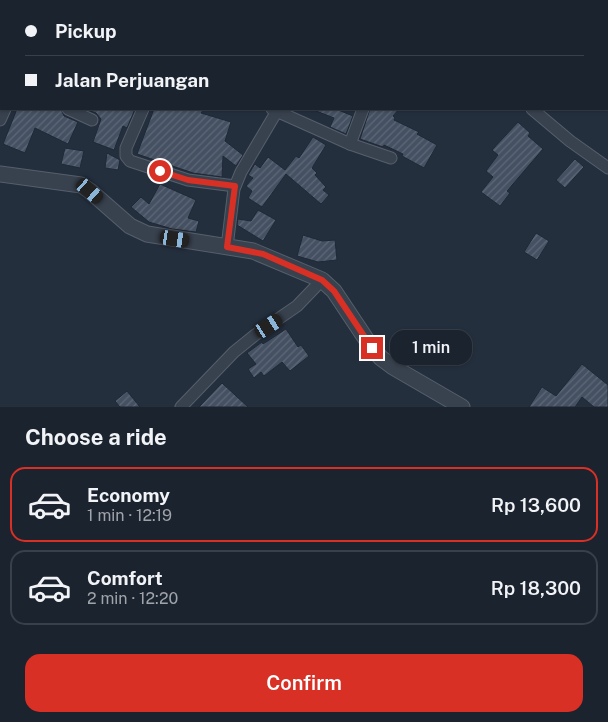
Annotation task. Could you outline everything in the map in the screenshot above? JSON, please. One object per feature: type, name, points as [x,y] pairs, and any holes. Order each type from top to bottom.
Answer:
[{"type":"street","points":[[70,110],[92,120]]},
{"type":"street","points":[[143,110],[126,148],[126,156],[130,160],[188,180],[235,186]]},
{"type":"street","points":[[227,247],[235,186],[275,110],[350,144],[391,158]]},
{"type":"street","points":[[350,144],[363,110]]},
{"type":"street","points":[[533,110],[570,141],[608,168]]},
{"type":"street","points":[[0,174],[81,185],[130,226],[147,234],[263,254],[322,280],[334,291],[372,348],[381,358],[462,407]]},
{"type":"street","points":[[181,407],[234,352],[254,335],[297,306],[322,280]]},
{"type":"building","points":[[17,110],[61,110],[64,116],[78,122],[68,144],[35,128],[25,153],[3,144]]},
{"type":"building","points":[[88,110],[135,110],[127,128],[123,126],[114,150],[93,142],[101,119],[96,113]]},
{"type":"building","points":[[154,110],[203,110],[201,113],[231,122],[225,141],[243,155],[236,166],[223,156],[222,177],[193,173],[137,154]]},
{"type":"building","points":[[314,110],[338,110],[353,116],[346,134],[330,127],[334,118]]},
{"type":"building","points":[[370,110],[398,110],[393,116],[394,120],[419,132],[417,134],[437,145],[424,168],[402,156],[403,154],[384,145],[383,147],[360,139]]},
{"type":"building","points":[[518,122],[530,133],[528,136],[543,149],[507,191],[510,193],[500,206],[481,192],[493,177],[486,171],[498,155],[492,150]]},
{"type":"building","points":[[313,137],[326,145],[312,168],[317,173],[315,175],[326,187],[323,190],[329,195],[321,204],[286,174],[262,207],[248,198],[252,191],[246,186],[253,178],[248,175],[255,164],[260,168],[268,157],[285,170],[296,156],[299,158]]},
{"type":"building","points":[[65,148],[84,151],[80,168],[61,164]]},
{"type":"building","points":[[107,153],[120,160],[118,170],[105,168]]},
{"type":"building","points":[[575,159],[584,167],[565,188],[556,180]]},
{"type":"building","points":[[160,184],[196,200],[188,218],[199,221],[196,232],[172,229],[149,222],[131,207],[141,197],[149,204]]},
{"type":"building","points":[[258,210],[276,220],[263,241],[237,225],[238,219],[251,221]]},
{"type":"building","points":[[536,233],[549,241],[537,260],[524,252]]},
{"type":"building","points":[[303,235],[322,241],[335,240],[337,260],[318,262],[297,256]]},
{"type":"building","points":[[286,329],[298,347],[301,345],[309,356],[290,371],[282,362],[264,376],[261,372],[254,378],[248,369],[256,364],[247,353],[262,342],[263,344]]},
{"type":"building","points":[[582,364],[608,385],[608,407],[594,407],[582,397],[575,407],[529,407],[542,387],[556,396]]},
{"type":"building","points":[[222,383],[248,407],[199,407]]},
{"type":"building","points":[[127,391],[140,407],[120,407],[115,401]]},
{"type":"route","points":[[160,171],[188,180],[235,186],[227,247],[263,254],[322,280],[334,291],[372,348]]}]
